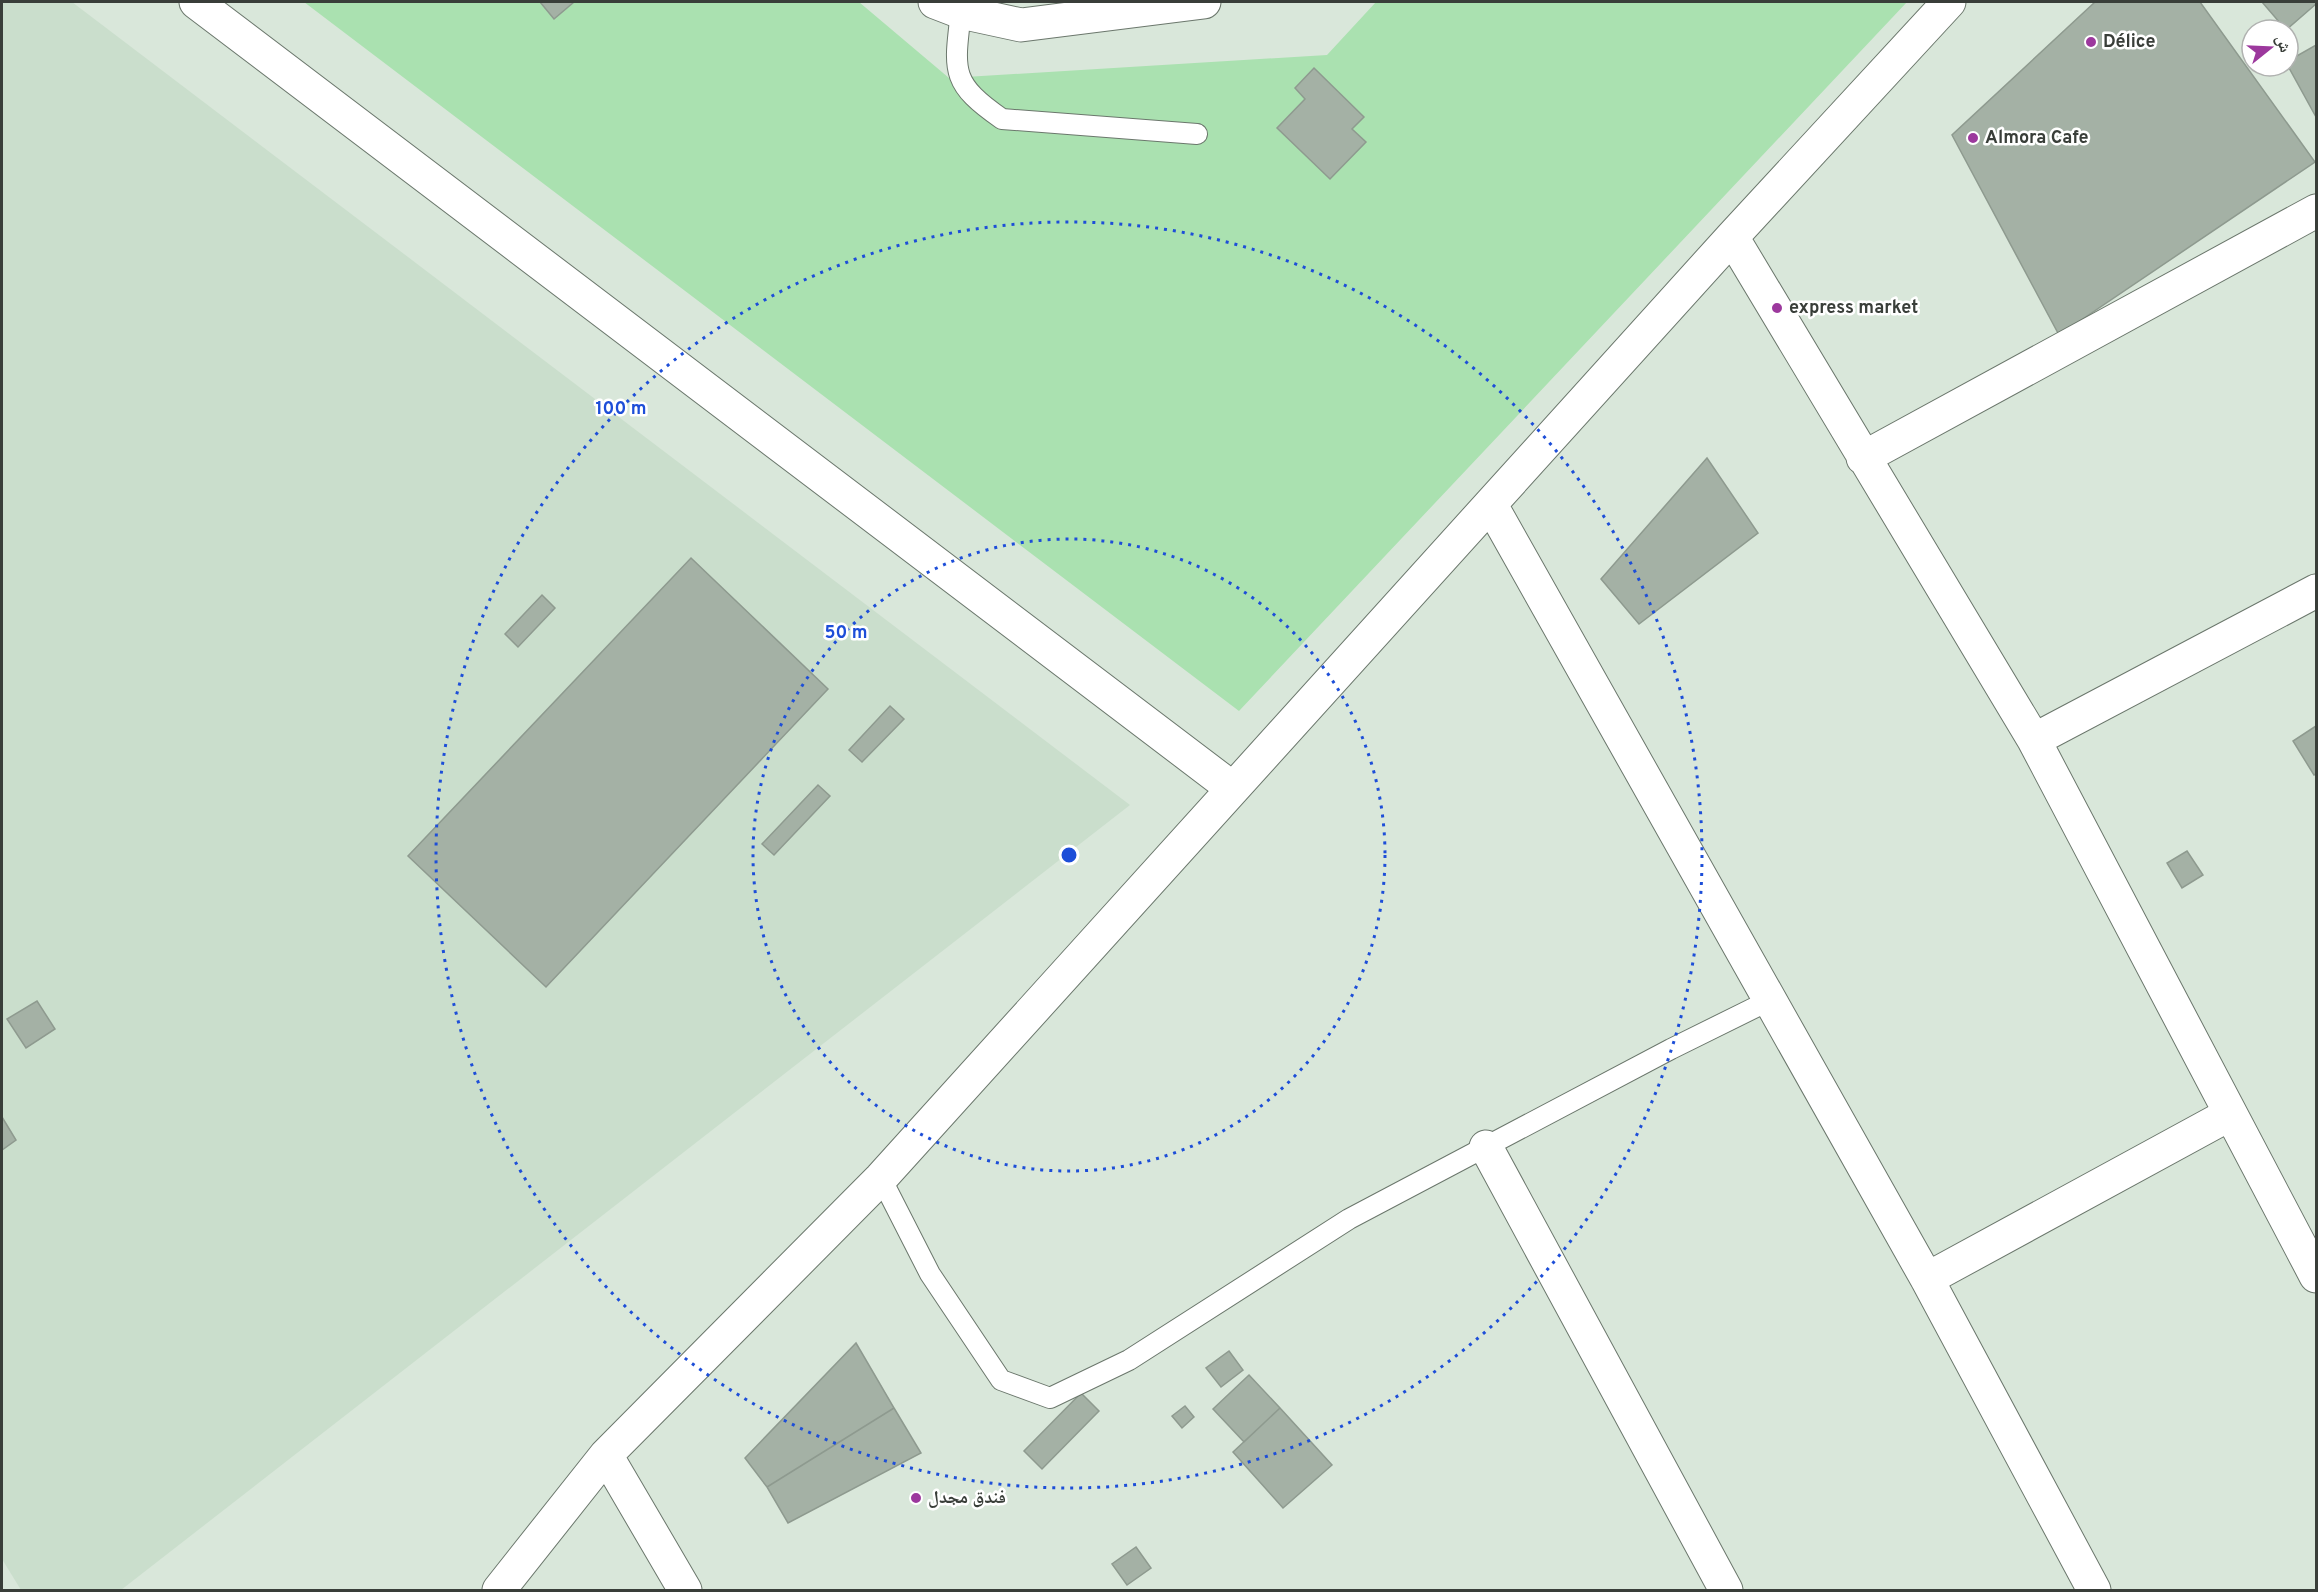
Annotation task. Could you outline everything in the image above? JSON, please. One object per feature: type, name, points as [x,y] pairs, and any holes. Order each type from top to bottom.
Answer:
[{"type":"street","points":[[196,2],[1232,788]]},
{"type":"street","points":[[948,7],[1021,25],[1204,2]]},
{"type":"street","points":[[499,1590],[606,1455],[881,1178],[1732,237],[1949,2]]},
{"type":"street","points":[[1863,458],[2316,211]]},
{"type":"street","points":[[1732,237],[2034,740],[2316,1276]]},
{"type":"street","points":[[1491,505],[1927,1279],[2094,1590]]},
{"type":"street","points":[[2034,740],[2316,591]]},
{"type":"street","points":[[1927,1279],[2230,1114]]},
{"type":"street","points":[[1486,1147],[1726,1590]]},
{"type":"street","points":[[606,1455],[685,1590]]},
{"type":"lane","points":[[948,7],[963,85],[978,102],[1002,119],[1197,134]]},
{"type":"lane","points":[[881,1178],[930,1274],[1001,1380],[1050,1398],[1129,1360],[1349,1219],[1770,1000]]},
{"type":"shaded area","points":[[2,2],[72,2],[1130,805],[121,1590],[21,1590],[2,1559]]},
{"type":"green space","points":[[304,2],[859,2],[949,78],[1327,55],[1376,2],[1907,2],[1239,711]]},
{"type":"building","points":[[540,2],[574,2],[554,19]]},
{"type":"building","points":[[2095,2],[2200,2],[2240,58],[2240,78],[2255,78],[2315,162],[2059,335],[1952,135]]},
{"type":"building","points":[[2262,2],[2316,2],[2300,18],[2276,18]]},
{"type":"building","points":[[2316,45],[2316,117],[2295,78],[2300,78],[2300,54]]},
{"type":"building","points":[[1314,68],[1364,117],[1352,129],[1366,142],[1330,179],[1277,128],[1305,99],[1295,88]]},
{"type":"building","points":[[1707,458],[1758,533],[1639,624],[1601,579]]},
{"type":"building","points":[[691,558],[828,689],[546,987],[408,856]]},
{"type":"building","points":[[542,595],[555,608],[518,647],[505,634]]},
{"type":"building","points":[[890,706],[904,719],[862,762],[849,750]]},
{"type":"building","points":[[2316,726],[2316,774],[2314,775],[2293,741]]},
{"type":"building","points":[[818,785],[830,796],[774,855],[762,844]]},
{"type":"building","points":[[2187,851],[2203,875],[2182,888],[2167,863]]},
{"type":"building","points":[[37,1001],[55,1029],[26,1048],[7,1019]]},
{"type":"building","points":[[2,1117],[16,1140],[2,1150]]},
{"type":"building","points":[[856,1343],[894,1408],[767,1487],[745,1458]]},
{"type":"building","points":[[1229,1351],[1243,1370],[1221,1387],[1206,1368]]},
{"type":"building","points":[[1249,1375],[1280,1408],[1244,1442],[1213,1409]]},
{"type":"building","points":[[1081,1393],[1099,1411],[1042,1469],[1024,1451]]},
{"type":"building","points":[[1185,1406],[1194,1417],[1182,1428],[1172,1416]]},
{"type":"building","points":[[894,1408],[921,1453],[788,1523],[767,1487]]},
{"type":"building","points":[[1280,1408],[1332,1465],[1283,1508],[1233,1452]]},
{"type":"building","points":[[1136,1547],[1151,1568],[1127,1585],[1112,1564]]},
{"type":"place","name":"Délice","points":[[2091,42]]},
{"type":"place","name":"Almora Cafe","points":[[1973,138]]},
{"type":"place","name":"express market","points":[[1777,308]]},
{"type":"place","name":"فندق مجدل","points":[[916,1498]]}]
